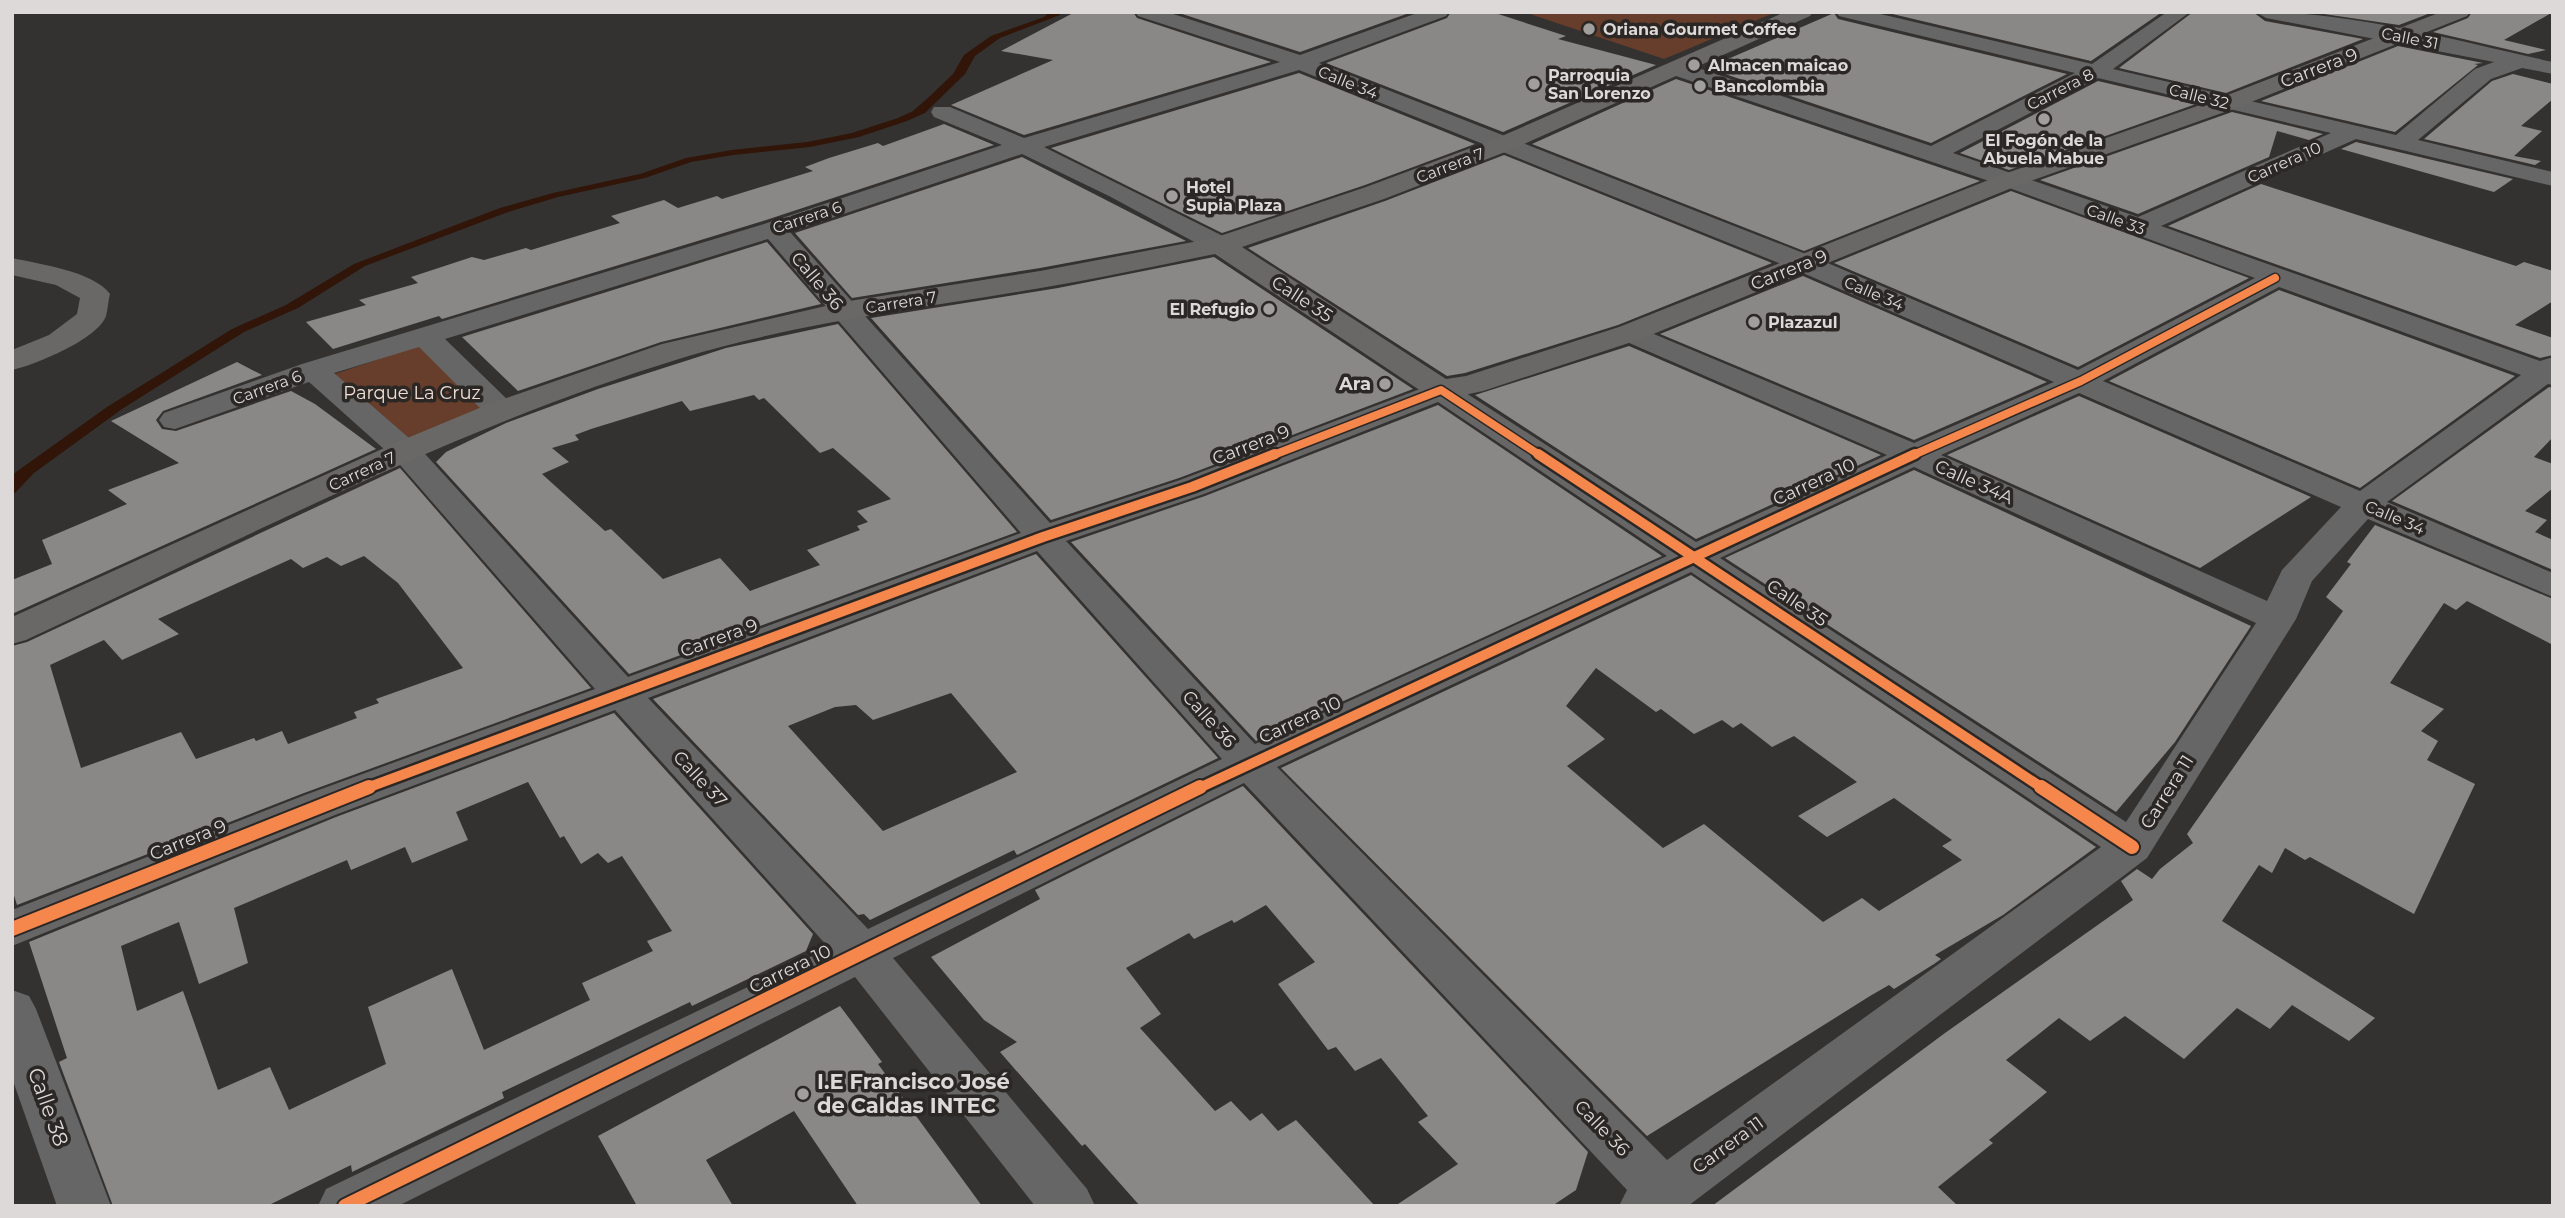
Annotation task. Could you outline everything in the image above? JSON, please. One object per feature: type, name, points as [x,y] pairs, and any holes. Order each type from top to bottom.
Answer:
[{"type":"main road","name":"Carrera 7","points":[[12,632],[405,451],[501,411],[673,351],[843,312],[1040,280],[1220,245],[1375,193],[1504,144],[1803,12]]},
{"type":"main road","name":"Carrera 9","points":[[1441,390],[1472,384],[1630,333],[2010,180],[2228,103],[2460,12]]},
{"type":"main road","name":"Calle 35","points":[[1220,245],[1441,390]]},
{"type":"main road","points":[[12,266],[66,279],[95,294],[91,317],[60,341],[12,360]]},
{"type":"street","name":"Calle 34","points":[[1145,12],[1233,38],[1299,63],[1806,264],[2553,586]]},
{"type":"street","name":"Carrera 6","points":[[175,420],[313,370],[773,229],[1026,145],[1299,63],[1439,12]]},
{"type":"street","name":"Calle 32","points":[[1846,12],[2553,180]]},
{"type":"street","name":"Carrera 8","points":[[1933,154],[2097,71],[2180,12]]},
{"type":"street","name":"Calle 31","points":[[2266,12],[2403,36],[2553,68]]},
{"type":"street","points":[[2401,143],[2483,74],[2502,66],[2553,55]]},
{"type":"street","name":"Calle 33","points":[[1678,69],[2010,180],[2275,278],[2550,371]]},
{"type":"street","name":"Calle 35","points":[[942,112],[1026,145],[1120,190],[1220,245]]},
{"type":"street","name":"Carrera 10","points":[[2137,227],[2354,132]]},
{"type":"street","name":"Calle 36","points":[[773,229],[1043,537],[1249,763],[1655,1199]]},
{"type":"street","name":"Carrera 10","points":[[345,1206],[1249,763],[1913,455],[2080,381],[2275,278]]},
{"type":"street","name":"Calle 34A","points":[[1630,333],[1913,455],[2277,619]]},
{"type":"street","points":[[426,337],[501,411]]},
{"type":"street","name":"Calle 37","points":[[313,370],[405,451],[620,692],[862,953],[1068,1206]]},
{"type":"street","name":"Carrera 11","points":[[1655,1199],[2132,847],[2277,619],[2295,578],[2363,504],[2550,371]]},
{"type":"street","name":"Calle 35","points":[[1441,390],[2132,847]]},
{"type":"street","name":"Carrera 9","points":[[12,929],[320,805],[1043,537],[1192,487],[1441,390]]},
{"type":"street","name":"Calle 38","points":[[12,1009],[84,1206]]},
{"type":"green space","points":[[1524,12],[1776,12],[1664,59]]},
{"type":"green space","name":"Parque La Cruz","points":[[424,344],[489,410],[408,445],[329,376]]},
{"type":"shaded area","points":[[1049,12],[1060,12],[1060,15],[1000,38],[975,56],[965,74],[925,113],[907,121],[859,137],[810,147],[691,162],[645,178],[558,197],[508,212],[365,266],[298,308],[244,332],[122,409],[34,473],[12,496],[12,476],[16,472],[107,407],[232,329],[286,305],[354,264],[500,208],[553,193],[640,174],[686,158],[807,142],[852,133],[898,118],[913,111],[953,74],[964,55],[991,36],[1044,17]]},
{"type":"building","points":[[1075,12],[1133,12],[1137,18],[1271,62],[1024,135],[951,105],[1053,60],[1001,51]]},
{"type":"building","points":[[1176,12],[1412,12],[1300,52]]},
{"type":"building","points":[[1451,12],[1492,12],[1566,36],[1558,39],[1656,65],[1503,132],[1326,63],[1447,18]]},
{"type":"building","points":[[1884,12],[2162,12],[2091,61]]},
{"type":"building","points":[[2193,12],[2253,12],[2265,21],[2363,39],[2226,93],[2119,68]]},
{"type":"building","points":[[2310,12],[2433,12],[2399,25]]},
{"type":"building","points":[[2472,12],[2553,12],[2504,40],[2546,50],[2528,54],[2433,32],[2468,18]]},
{"type":"building","points":[[1834,13],[1838,19],[2067,74],[1931,143],[1707,68]]},
{"type":"building","points":[[2398,46],[2483,63],[2474,64],[2478,65],[2395,132],[2261,101]]},
{"type":"building","points":[[1299,73],[1475,144],[1365,185],[1222,233],[1051,148]]},
{"type":"building","points":[[2513,74],[2553,84],[2553,99],[2521,126],[2542,131],[2514,156],[2541,161],[2535,165],[2424,139],[2492,81]]},
{"type":"building","points":[[1676,79],[1980,181],[1804,251],[1532,144]]},
{"type":"building","points":[[2098,81],[2196,104],[2009,170],[1960,153]]},
{"type":"building","points":[[2232,112],[2323,134],[2309,140],[2277,131],[2269,157],[2138,214],[2040,180]]},
{"type":"building","points":[[944,124],[994,145],[763,221],[442,319],[439,316],[333,349],[306,322],[366,305],[359,300],[418,283],[411,277],[472,257],[484,260],[526,248],[531,250],[620,223],[611,216],[664,200],[678,208],[717,196],[722,199],[813,171],[805,167],[829,158],[878,143],[883,146]]},
{"type":"building","points":[[2356,142],[2513,179],[2494,192],[2341,149]]},
{"type":"building","points":[[1504,155],[1772,263],[1618,325],[1465,373],[1447,376],[1248,248],[1385,201]]},
{"type":"building","points":[[1022,157],[1186,241],[852,298],[795,233]]},
{"type":"building","points":[[2261,184],[2516,266],[2524,262],[2553,271],[2553,301],[2515,325],[2553,338],[2553,355],[2540,358],[2168,226]]},
{"type":"building","points":[[2011,191],[2249,278],[2078,367],[1834,263]]},
{"type":"building","points":[[767,242],[821,304],[661,342],[518,391],[462,337]]},
{"type":"building","points":[[1214,257],[1413,389],[1179,478],[1051,520],[871,318],[1058,288]]},
{"type":"building","points":[[1803,276],[2047,382],[1914,440],[1660,334]]},
{"type":"building","points":[[2279,290],[2515,376],[2360,488],[2109,381]]},
{"type":"building","points":[[838,324],[1017,532],[629,674],[436,462],[446,452],[506,423],[598,389],[726,348]],"holes":[[[754,395],[759,400],[764,398],[820,453],[833,448],[891,499],[857,511],[868,522],[857,526],[860,530],[807,550],[820,565],[750,591],[720,558],[663,579],[611,529],[605,531],[542,474],[569,462],[552,448],[579,440],[575,435],[591,429],[682,401],[690,411]]]},
{"type":"building","points":[[1629,346],[1881,455],[1696,539],[1475,395]]},
{"type":"building","points":[[237,362],[262,375],[163,411],[156,420],[162,429],[176,431],[291,391],[315,404],[376,449],[12,614],[12,580],[52,564],[42,540],[127,504],[108,490],[179,463],[111,421]]},
{"type":"building","points":[[2549,387],[2553,388],[2553,437],[2534,457],[2553,464],[2553,488],[2525,511],[2547,520],[2535,532],[2553,540],[2553,570],[2392,501]]},
{"type":"building","points":[[2079,396],[2311,497],[2200,568],[1947,455]]},
{"type":"building","points":[[1438,405],[1662,556],[1256,741],[1071,542],[1205,496]]},
{"type":"building","points":[[400,468],[591,688],[304,793],[17,905],[12,889],[12,646],[27,642]],"holes":[[[364,556],[398,583],[463,668],[376,699],[379,703],[354,712],[357,718],[288,744],[282,731],[196,759],[181,732],[81,768],[50,665],[104,640],[122,660],[179,634],[158,619],[291,559],[303,568],[327,557],[341,566]]]},
{"type":"building","points":[[1914,470],[2251,626],[2175,742],[2116,812],[1725,558]]},
{"type":"building","points":[[2375,525],[2553,599],[2553,645],[2467,601],[2456,610],[2444,603],[2390,683],[2444,709],[2421,731],[2438,741],[2427,760],[2475,784],[2414,914],[2310,857],[2305,860],[2285,848],[2272,873],[2259,865],[2222,921],[2375,1018],[2349,1041],[2292,1005],[2270,1029],[2237,1008],[2184,1059],[2125,1016],[2090,1041],[2059,1018],[2006,1060],[2047,1092],[1989,1140],[1993,1143],[1938,1187],[1958,1206],[1712,1206],[1945,1033],[2133,900],[2121,881],[2137,869],[2152,879],[2160,869],[2193,843],[2187,834],[2343,611],[2326,597],[2351,564],[2347,562]]},
{"type":"building","points":[[1036,554],[1218,758],[1017,855],[1014,850],[870,920],[864,914],[858,915],[653,699]],"holes":[[[951,693],[1017,772],[883,831],[788,726],[835,707],[856,705],[873,720]]]},
{"type":"building","points":[[1691,575],[2096,847],[2003,915],[1935,955],[1941,959],[1934,964],[1894,989],[1889,985],[1870,996],[1647,1136],[1281,768]],"holes":[[[1596,668],[1656,712],[1661,709],[1694,734],[1722,720],[1733,728],[1741,723],[1772,747],[1794,736],[1857,782],[1798,816],[1827,837],[1894,798],[1952,840],[1942,846],[1962,860],[1879,911],[1862,898],[1823,922],[1704,824],[1663,848],[1567,766],[1605,739],[1566,706]]]},
{"type":"building","points":[[614,713],[813,934],[806,951],[692,1006],[690,1002],[502,1092],[504,1098],[352,1172],[351,1165],[267,1206],[113,1206],[59,1062],[67,1058],[29,942],[336,817]],"holes":[[[528,782],[560,838],[564,836],[581,864],[598,853],[608,863],[622,856],[672,931],[647,941],[653,951],[582,983],[590,1000],[484,1050],[452,969],[368,1007],[386,1064],[289,1110],[270,1067],[218,1090],[183,991],[137,1011],[121,946],[179,922],[199,984],[248,963],[234,908],[347,860],[351,870],[405,847],[412,863],[468,840],[456,812]]]},
{"type":"building","points":[[1243,786],[1588,1152],[1576,1190],[1552,1206],[1395,1206],[1458,1164],[1418,1122],[1428,1116],[1381,1058],[1355,1071],[1336,1047],[1328,1050],[1278,984],[1315,962],[1266,905],[1234,923],[1232,920],[1194,939],[1189,933],[1126,968],[1161,1014],[1140,1028],[1215,1111],[1231,1101],[1250,1121],[1262,1113],[1278,1131],[1296,1120],[1375,1206],[1140,1206],[1085,1144],[1082,1146],[1000,1052],[1017,1042],[984,1020],[931,957],[1040,899],[1035,890]]},
{"type":"building","points":[[840,1006],[882,1062],[878,1064],[982,1206],[858,1206],[794,1111],[706,1160],[733,1206],[637,1206],[598,1136]]},
{"type":"cycle path","points":[[345,1206],[1249,763],[1914,455],[2081,381],[2275,278]]},
{"type":"cycle path","points":[[12,929],[320,805],[1043,537],[1192,487],[1441,390],[2132,847]]},
{"type":"place","name":"Oriana Gourmet Coffee","points":[[1589,29]]},
{"type":"place","name":"Almacen maicao","points":[[1694,65]]},
{"type":"place","name":"Parroquia San Lorenzo","points":[[1534,84]]},
{"type":"place","name":"Bancolombia","points":[[1700,86]]},
{"type":"place","name":"El Fogón de la Abuela Mabue","points":[[2044,119]]},
{"type":"place","name":"Hotel Supia Plaza","points":[[1172,196]]},
{"type":"place","name":"El Refugio","points":[[1269,309]]},
{"type":"place","name":"Plazazul","points":[[1754,322]]},
{"type":"place","name":"Ara","points":[[1385,384]]},
{"type":"place","name":"I.E Francisco José de Caldas INTEC","points":[[803,1094]]}]
